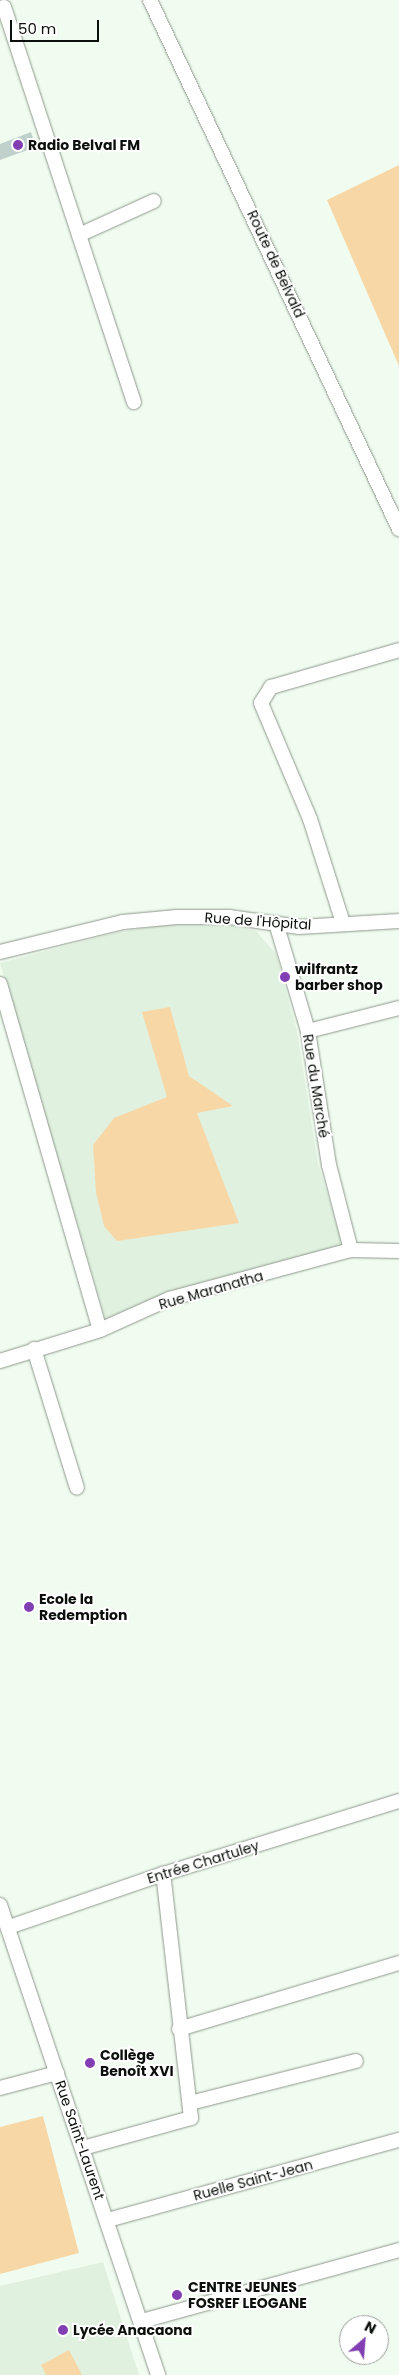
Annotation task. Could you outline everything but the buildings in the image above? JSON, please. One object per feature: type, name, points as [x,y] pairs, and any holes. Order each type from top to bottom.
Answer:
[{"type":"street","name":"Route de Belvald","points":[[150,0],[399,529]]},
{"type":"street","points":[[5,6],[134,402]]},
{"type":"street","points":[[79,235],[154,201]]},
{"type":"street","points":[[343,923],[310,819],[262,703],[271,686],[399,650]]},
{"type":"street","name":"Rue de l'Hôpital","points":[[0,952],[132,921],[229,917],[299,927],[399,921]]},
{"type":"street","name":"Rue du Marché","points":[[276,923],[308,1031],[329,1165],[351,1250]]},
{"type":"street","points":[[0,984],[100,1330]]},
{"type":"street","points":[[308,1031],[399,1008]]},
{"type":"street","name":"Rue Maranatha","points":[[0,1361],[100,1330],[170,1299],[351,1250],[399,1251]]},
{"type":"street","points":[[34,1349],[77,1488]]},
{"type":"street","name":"Entrée Chartuley","points":[[9,1927],[163,1874],[399,1801]]},
{"type":"street","points":[[83,2148],[187,2122],[191,2118],[179,2029],[163,1874]]},
{"type":"street","name":"Rue Saint-Laurent","points":[[0,1905],[142,2321],[158,2375]]},
{"type":"street","points":[[179,2029],[399,1962]]},
{"type":"street","points":[[190,2103],[356,2061]]},
{"type":"street","points":[[0,2088],[57,2073]]},
{"type":"street","name":"Ruelle Saint-Jean","points":[[108,2220],[399,2140]]},
{"type":"street","points":[[142,2321],[399,2250]]},
{"type":"shaded area","points":[[399,165],[399,366],[327,200]]},
{"type":"shaded area","points":[[170,924],[227,925],[256,931],[276,954],[297,1031],[318,1163],[344,1249],[168,1292],[106,1321],[0,963],[118,932]]},
{"type":"shaded area","points":[[170,1007],[189,1076],[233,1106],[197,1113],[239,1223],[117,1241],[104,1226],[96,1192],[93,1145],[114,1118],[167,1097],[142,1012]]},
{"type":"shaded area","points":[[43,2116],[79,2253],[0,2274],[0,2127]]},
{"type":"shaded area","name":"Lycée Anacaona","points":[[103,2262],[139,2375],[0,2375],[0,2286]]},
{"type":"shaded area","points":[[69,2350],[82,2375],[46,2375],[41,2365]]},
{"type":"place","name":"Radio Belval FM","points":[[18,145]]},
{"type":"place","name":"wilfrantz barber shop","points":[[285,977]]},
{"type":"place","name":"Ecole la Redemption","points":[[29,1607]]},
{"type":"place","name":"Collège Benoît XVI","points":[[90,2063]]},
{"type":"place","name":"CENTRE JEUNES FOSREF LEOGANE","points":[[177,2295]]},
{"type":"place","name":"Lycée Anacaona","points":[[63,2330]]}]
